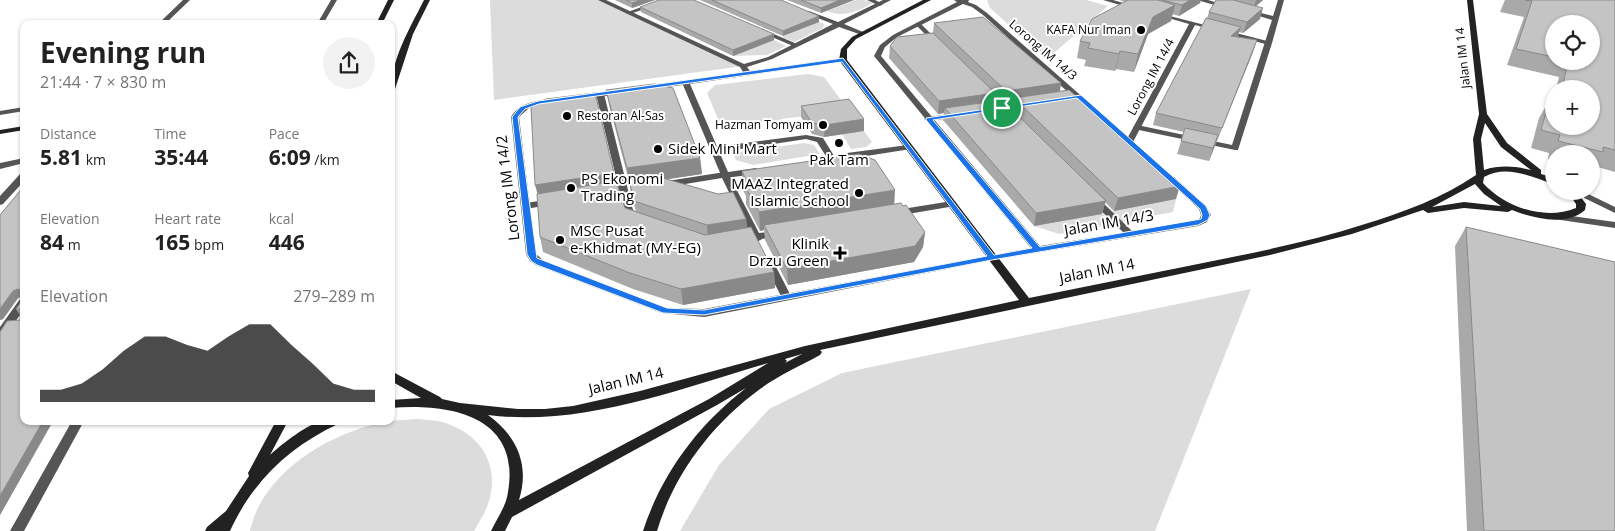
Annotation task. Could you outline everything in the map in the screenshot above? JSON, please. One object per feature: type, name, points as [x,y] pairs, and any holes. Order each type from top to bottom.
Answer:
[{"type":"street","points":[[164,20],[186,0]]},
{"type":"street","points":[[322,20],[334,0]]},
{"type":"street","points":[[381,20],[391,0]]},
{"type":"street","points":[[395,77],[410,34],[427,0]]},
{"type":"street","points":[[601,0],[742,66],[748,74]]},
{"type":"street","points":[[628,13],[667,0]]},
{"type":"street","points":[[870,0],[880,4]]},
{"type":"street","points":[[742,66],[770,58],[888,0]]},
{"type":"street","points":[[928,0],[861,33],[851,40],[843,52],[843,60],[1026,302]]},
{"type":"street","points":[[1106,0],[1141,9]]},
{"type":"street","points":[[1200,0],[1228,7]]},
{"type":"street","points":[[1137,127],[1235,148],[1269,43],[1280,0]]},
{"type":"street","name":"Jalan IM 14","points":[[1470,0],[1482,114]]},
{"type":"street","points":[[962,1],[895,36],[882,46],[877,56],[1038,250]]},
{"type":"street","name":"Lorong IM 14/3","points":[[962,1],[974,6],[985,14],[1136,148]]},
{"type":"street","points":[[1238,9],[1276,19]]},
{"type":"street","points":[[802,10],[861,33]]},
{"type":"street","points":[[1150,12],[1269,43]]},
{"type":"street","name":"Lorong IM 14/4","points":[[1128,142],[1193,23]]},
{"type":"street","points":[[918,25],[946,52]]},
{"type":"street","points":[[751,26],[795,45]]},
{"type":"street","points":[[638,89],[843,60]]},
{"type":"street","points":[[686,83],[725,175],[786,296]]},
{"type":"street","points":[[573,98],[628,90]]},
{"type":"street","points":[[600,94],[628,190],[631,219],[639,222]]},
{"type":"street","points":[[1069,98],[1079,96]]},
{"type":"street","name":"Lorong IM 14/2","points":[[564,99],[538,103],[522,108],[515,117],[534,259],[540,263],[666,310],[704,313],[992,257]]},
{"type":"street","points":[[0,114],[20,110]]},
{"type":"street","points":[[928,119],[965,114]]},
{"type":"street","points":[[1482,114],[1477,138],[1479,183],[1484,190],[1494,198],[1526,212],[1545,216],[1561,217],[1573,214],[1580,210],[1581,204],[1579,200]]},
{"type":"street","points":[[1482,114],[1510,152],[1545,176]]},
{"type":"street","points":[[0,132],[20,129]]},
{"type":"street","points":[[714,150],[806,137],[820,140],[832,159]]},
{"type":"street","points":[[822,160],[908,147]]},
{"type":"street","points":[[0,166],[20,161]]},
{"type":"street","points":[[660,185],[764,169]]},
{"type":"street","name":"Jalan IM 14","points":[[463,408],[510,414],[535,414],[572,410],[645,394],[835,342],[1340,236],[1407,214],[1448,197],[1485,172],[1508,169],[1545,178]]},
{"type":"street","name":"Jalan IM 14/3","points":[[992,257],[1198,223],[1204,220],[1206,215],[1203,208],[1165,174]]},
{"type":"street","points":[[0,202],[20,179]]},
{"type":"street","points":[[614,193],[628,190]]},
{"type":"street","points":[[1090,194],[1130,234]]},
{"type":"street","points":[[526,206],[565,200]]},
{"type":"street","points":[[1593,200],[1615,210]]},
{"type":"street","points":[[883,215],[952,204]]},
{"type":"street","name":"Jalan IM 14","points":[[1407,214],[1449,207],[1477,205],[1545,216]]},
{"type":"street","points":[[1545,216],[1577,218],[1615,224]]},
{"type":"street","points":[[736,240],[760,245],[785,232]]},
{"type":"street","points":[[0,335],[4,325],[20,306]]},
{"type":"street","points":[[4,325],[20,323]]},
{"type":"street","points":[[650,531],[670,482],[694,445],[723,413],[756,386],[835,342]]},
{"type":"street","name":"Jalan IM 14","points":[[508,513],[713,402],[793,354]]},
{"type":"street","points":[[395,377],[443,403]]},
{"type":"street","points":[[395,404],[422,401],[443,403],[463,408],[480,415],[495,426],[506,439],[514,454],[517,472],[515,492],[508,513],[498,531]]},
{"type":"street","points":[[17,531],[76,425]]},
{"type":"street","points":[[223,531],[230,514],[280,425]]},
{"type":"street","points":[[244,491],[261,471],[282,452],[327,425]]},
{"type":"street","points":[[212,531],[230,514]]},
{"type":"shaded area","points":[[490,0],[601,0],[743,66],[494,100]]},
{"type":"shaded area","points":[[856,0],[873,3],[845,14],[827,11]]},
{"type":"shaded area","points":[[987,0],[1086,0],[1108,6],[1047,59],[990,8]]},
{"type":"shaded area","points":[[819,22],[824,24],[823,28],[794,42],[782,37]]},
{"type":"shaded area","points":[[774,40],[786,46],[767,55],[733,56]]},
{"type":"shaded area","points":[[808,74],[824,77],[849,111],[781,119],[778,122],[771,120],[764,123],[758,121],[750,124],[756,127],[731,131],[722,128],[707,93],[715,85]]},
{"type":"shaded area","points":[[864,131],[872,142],[866,147],[851,149],[842,134]]},
{"type":"shaded area","points":[[804,143],[814,145],[820,154],[753,165],[736,160],[733,153]]},
{"type":"shaded area","points":[[1176,199],[1173,212],[1120,222],[1110,212]]},
{"type":"shaded area","points":[[1103,214],[1113,224],[1059,234],[1034,226]]},
{"type":"shaded area","points":[[1251,289],[1155,531],[680,531],[719,465],[769,409],[842,373]]},
{"type":"shaded area","points":[[433,420],[448,424],[472,437],[480,446],[491,468],[492,481],[491,494],[486,510],[474,531],[250,531],[257,510],[268,492],[282,475],[299,460],[318,447],[359,429],[374,425],[395,425],[395,421]]},
{"type":"building","points":[[626,0],[640,0],[632,3]]},
{"type":"building","points":[[659,0],[694,0],[774,34],[733,50],[640,7]]},
{"type":"building","points":[[712,0],[781,0],[819,16],[783,31]]},
{"type":"building","points":[[801,0],[840,0],[821,8]]},
{"type":"building","points":[[1128,0],[1158,0],[1175,5],[1153,17],[1138,54],[1120,51],[1119,54],[1088,48],[1090,43],[1080,41],[1092,19]]},
{"type":"building","points":[[1162,0],[1190,0],[1182,5]]},
{"type":"building","points":[[1216,0],[1233,0],[1263,8],[1247,22],[1209,12]]},
{"type":"building","points":[[1525,0],[1615,0],[1615,150],[1603,147],[1603,152],[1600,151],[1600,145],[1574,145],[1558,141],[1560,135],[1600,135],[1600,80],[1564,80],[1566,70],[1600,70],[1600,15],[1545,15],[1545,55],[1516,49],[1532,1]]},
{"type":"building","points":[[983,17],[1061,83],[1006,91],[934,23]]},
{"type":"building","points":[[1206,18],[1241,27],[1231,36],[1257,40],[1222,128],[1156,113]]},
{"type":"building","points":[[933,33],[995,93],[939,101],[890,46],[897,37]]},
{"type":"building","points":[[654,84],[673,88],[700,158],[627,168],[606,90]]},
{"type":"building","points":[[1069,90],[1180,186],[1118,198],[1014,98]]},
{"type":"building","points":[[595,93],[614,173],[535,185],[531,107],[546,99]]},
{"type":"building","points":[[849,99],[864,119],[825,125],[812,123],[801,106]]},
{"type":"building","points":[[1002,100],[1106,201],[1036,213],[945,108]]},
{"type":"building","points":[[1545,116],[1545,131],[1541,130]]},
{"type":"building","points":[[1185,128],[1218,135],[1213,148],[1181,141]]},
{"type":"building","points":[[859,154],[875,160],[895,190],[759,212],[745,186],[748,185],[742,171]]},
{"type":"building","points":[[656,176],[718,194],[733,192],[746,219],[707,225],[634,201],[629,180]]},
{"type":"building","points":[[616,181],[625,208],[705,235],[751,227],[774,272],[681,289],[630,273],[540,237],[537,194]]},
{"type":"building","points":[[20,191],[20,290],[18,289],[13,291],[0,309],[0,215]]},
{"type":"building","points":[[901,203],[903,206],[906,205],[925,232],[915,246],[787,269],[764,225]]},
{"type":"building","points":[[1466,227],[1615,262],[1615,531],[1484,531]]},
{"type":"building","points":[[20,320],[20,425],[41,425],[0,496],[0,332],[7,321]]},
{"type":"place","name":"KAFA Nur Iman","points":[[1141,30]]},
{"type":"place","name":"Restoran Al-Sas","points":[[567,116]]},
{"type":"place","name":"Hazman Tomyam","points":[[823,125]]},
{"type":"place","name":"Pak Tam","points":[[839,143]]},
{"type":"place","name":"Sidek Mini Mart","points":[[658,149]]},
{"type":"place","name":"PS Ekonomi Trading","points":[[571,188]]},
{"type":"place","name":"MAAZ Integrated Islamic School","points":[[859,193]]},
{"type":"place","name":"MSC Pusat e-Khidmat (MY-EG)","points":[[560,240]]},
{"type":"place","name":"Klinik Drzu Green","points":[[840,253]]},
{"type":"route","points":[[1002,108],[928,119],[1038,250],[992,257],[843,60],[538,103],[522,108],[515,117],[531,254],[540,263],[666,310],[683,313],[704,313],[992,257],[1026,252],[1130,234],[1198,223],[1204,220],[1206,215],[1203,208],[1194,199],[1128,142],[1079,96],[1002,108]]}]
